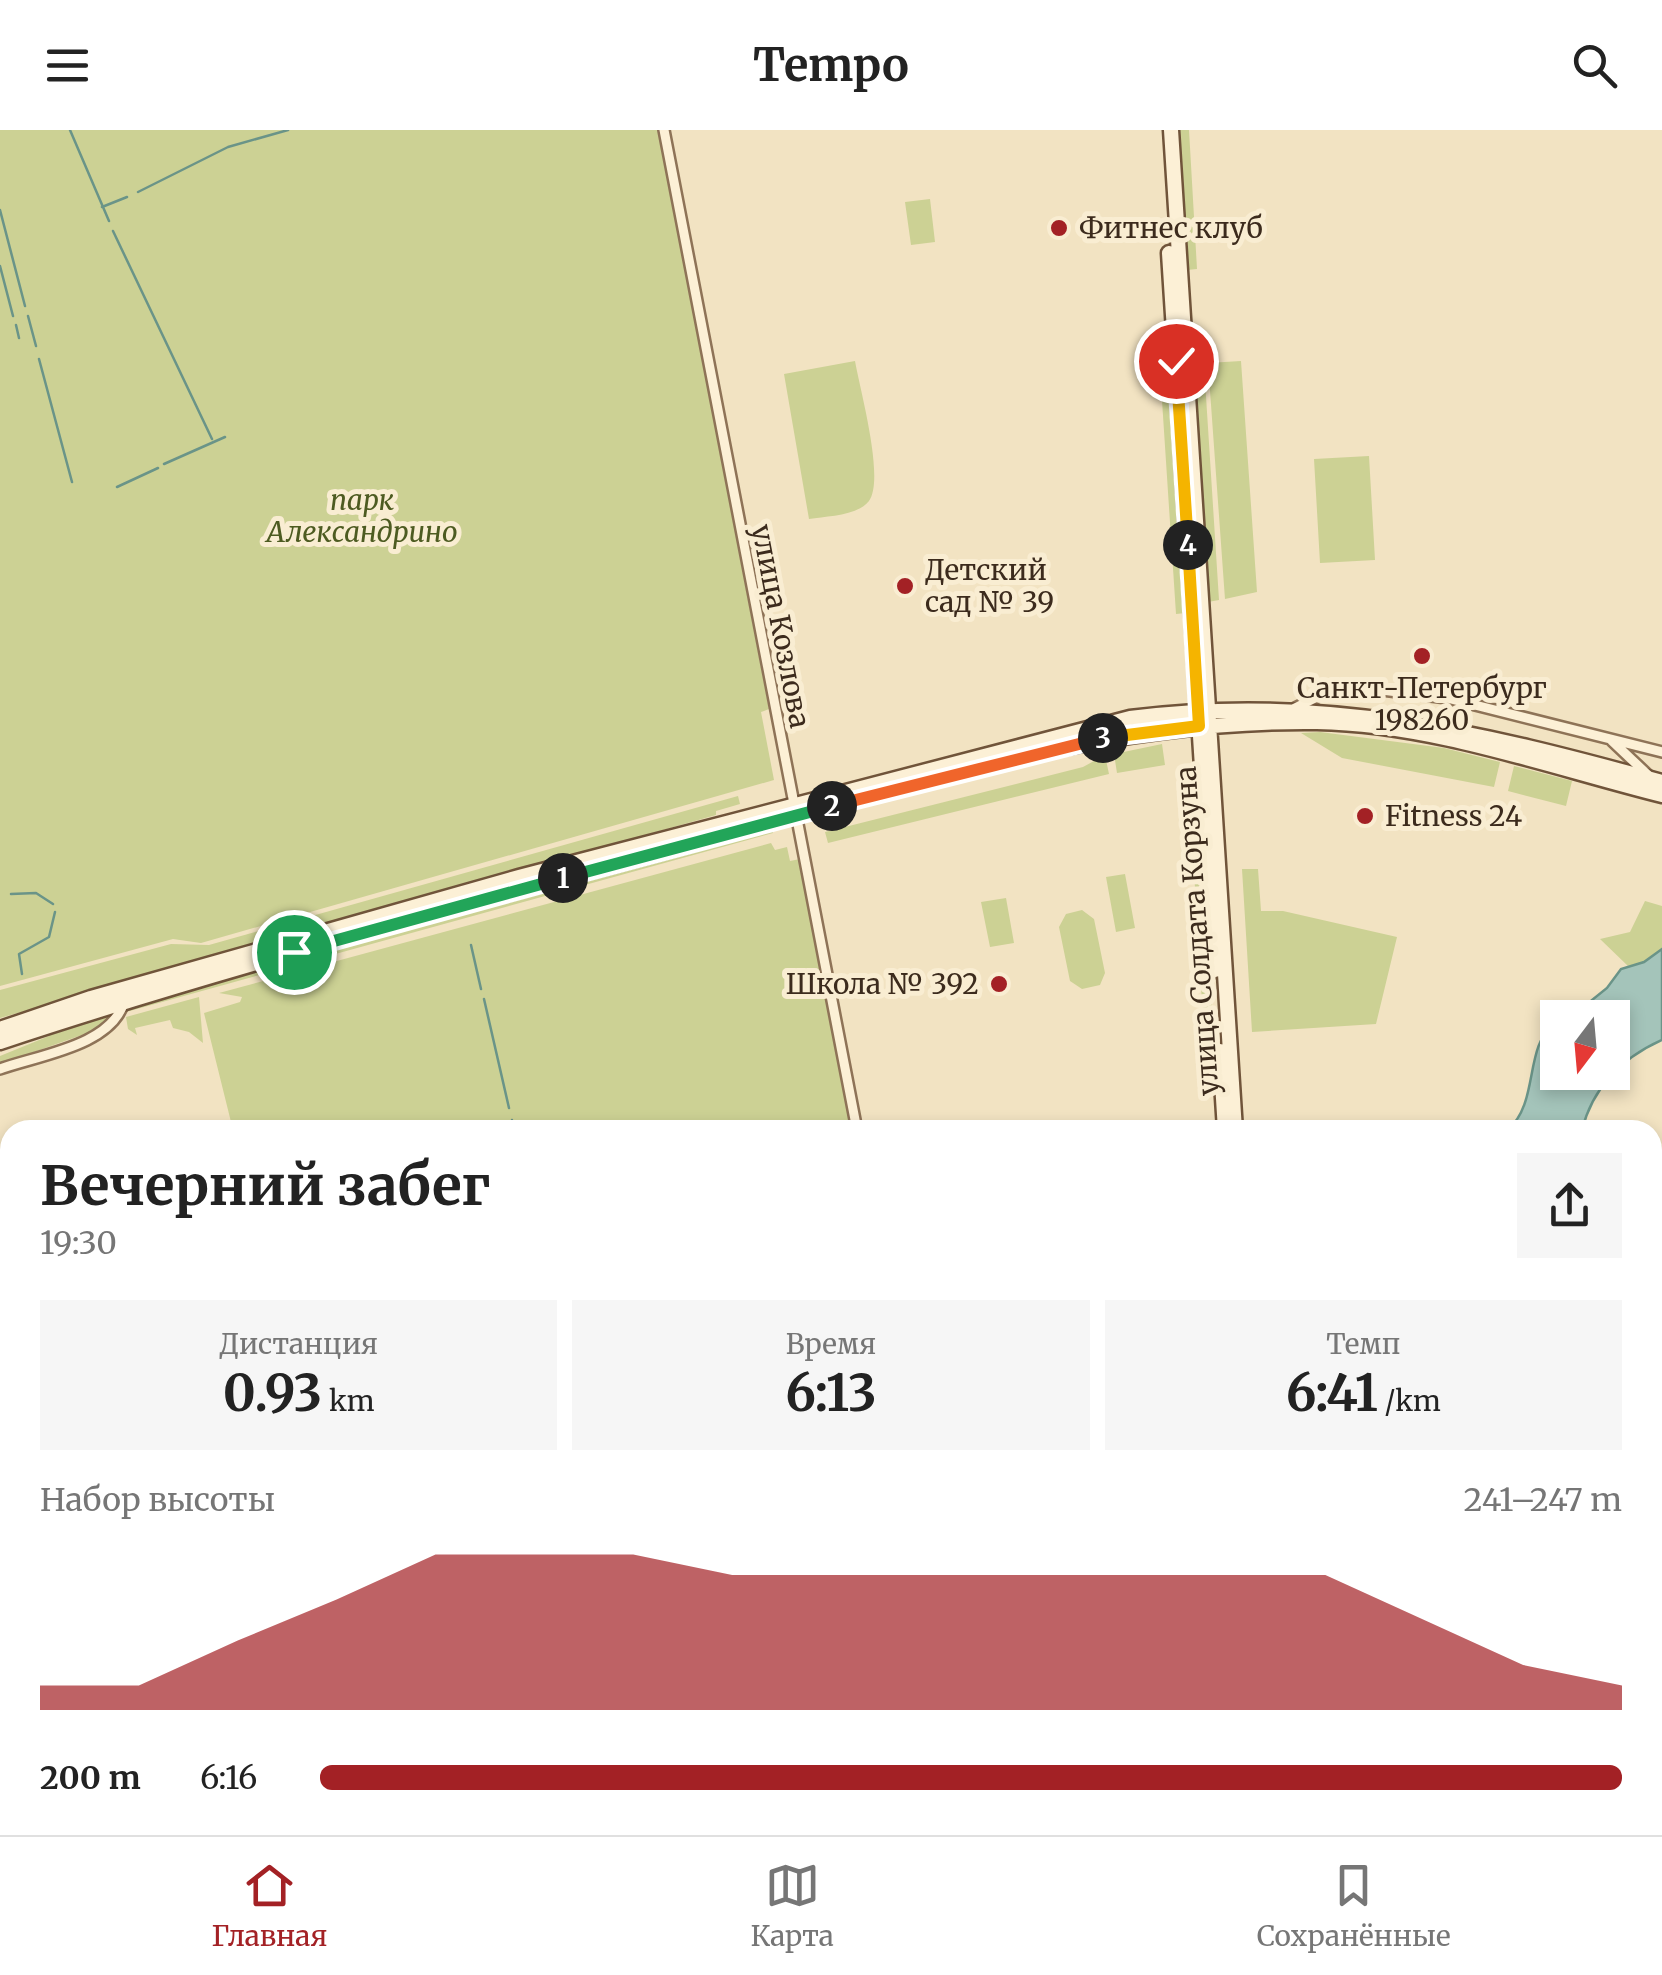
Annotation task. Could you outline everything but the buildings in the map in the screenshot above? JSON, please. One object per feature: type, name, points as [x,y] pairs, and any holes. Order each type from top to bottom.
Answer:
[{"type":"main road","name":"улица Солдата Корзуна","points":[[1162,130],[1234,1120]]},
{"type":"main road","name":"улица Солдата Корзуна","points":[[1171,130],[1225,1120]]},
{"type":"main road","points":[[0,1029],[108,993],[795,809],[1204,718],[1295,708],[1449,729],[1657,781]]},
{"type":"main road","points":[[1204,718],[1322,722],[1390,730],[1662,795]]},
{"type":"main road","points":[[0,1042],[124,1001],[795,809]]},
{"type":"street","name":"улица Козлова","points":[[664,130],[855,1120]]},
{"type":"street","points":[[1295,708],[1341,685],[1447,698],[1662,752]]},
{"type":"street","points":[[1610,739],[1657,781]]},
{"type":"street","points":[[0,1069],[104,1031],[119,1016],[124,1001]]},
{"type":"green space","name":"парк Александрино","points":[[0,130],[658,130],[769,709],[761,712],[774,780],[201,943],[173,939],[0,986]]},
{"type":"green space","points":[[1177,130],[1189,130],[1197,269],[1187,270]]},
{"type":"green space","points":[[930,199],[935,242],[911,245],[905,202]]},
{"type":"green space","points":[[855,361],[873,455],[873,490],[869,501],[857,510],[809,519],[784,374]]},
{"type":"green space","points":[[1241,361],[1257,592],[1225,599],[1208,363]]},
{"type":"green space","points":[[1204,365],[1219,600],[1208,602],[1192,366]]},
{"type":"green space","points":[[1160,370],[1170,370],[1186,613],[1176,614]]},
{"type":"green space","points":[[1369,456],[1375,560],[1320,563],[1314,459]]},
{"type":"green space","points":[[1301,733],[1444,748],[1500,762],[1494,787],[1342,758]]},
{"type":"green space","points":[[1162,744],[1165,765],[1117,773],[1114,754]]},
{"type":"green space","points":[[1105,755],[1109,774],[828,843],[825,832],[1083,767]]},
{"type":"green space","points":[[1514,766],[1572,781],[1566,806],[1508,791]]},
{"type":"green space","points":[[738,796],[740,804],[716,811],[716,815],[0,1018],[0,990],[171,944],[209,945]]},
{"type":"green space","points":[[771,826],[773,833],[126,1012],[130,1004]]},
{"type":"green space","points":[[771,843],[775,850],[787,847],[790,861],[800,859],[849,1120],[231,1120],[204,1013],[240,1002],[242,997],[219,993]]},
{"type":"green space","points":[[1201,854],[1215,1052],[1205,1052],[1193,855]]},
{"type":"green space","points":[[1242,869],[1258,869],[1261,911],[1283,911],[1397,937],[1376,1024],[1252,1032]]},
{"type":"green space","points":[[1125,874],[1135,928],[1116,932],[1106,877]]},
{"type":"green space","points":[[1006,898],[1014,943],[990,947],[981,902]]},
{"type":"green space","points":[[1645,901],[1662,906],[1662,949],[1644,962],[1628,966],[1600,939],[1630,932]]},
{"type":"green space","points":[[1082,910],[1094,919],[1105,973],[1100,985],[1082,989],[1070,981],[1059,927],[1066,914]]},
{"type":"green space","points":[[199,997],[203,1043],[189,1032],[173,1028],[170,1020],[135,1028],[137,1035],[128,1029],[126,1017]]},
{"type":"green space","points":[[113,1012],[96,1030],[0,1064],[0,1056],[49,1036],[48,1031]]},
{"type":"water","points":[[1662,949],[1662,1040],[1630,1059],[1630,1000],[1592,1000],[1621,969],[1644,962]]},
{"type":"water","points":[[1539,1046],[1540,1090],[1600,1090],[1585,1120],[1516,1120]]},
{"type":"waterway","points":[[70,130],[109,221]]},
{"type":"waterway","points":[[138,192],[228,147],[288,130]]},
{"type":"waterway","points":[[102,207],[127,197]]},
{"type":"waterway","points":[[0,210],[25,306]]},
{"type":"waterway","points":[[113,231],[212,439]]},
{"type":"waterway","points":[[0,266],[13,316]]},
{"type":"waterway","points":[[28,316],[36,346]]},
{"type":"waterway","points":[[16,325],[19,338]]},
{"type":"waterway","points":[[39,359],[72,482]]},
{"type":"waterway","points":[[164,464],[225,437]]},
{"type":"waterway","points":[[117,487],[158,468]]},
{"type":"waterway","points":[[11,894],[36,893],[53,904]]},
{"type":"waterway","points":[[22,974],[19,954],[49,937],[55,912]]},
{"type":"waterway","points":[[471,945],[481,989]]},
{"type":"waterway","points":[[484,999],[509,1108]]},
{"type":"place","name":"Фитнес клуб","points":[[1059,228]]},
{"type":"place","name":"Детский сад № 39","points":[[905,586]]},
{"type":"place","name":"Санкт-Петербург 198260","points":[[1422,656]]},
{"type":"place","name":"Fitness 24","points":[[1365,816]]},
{"type":"place","name":"Школа № 392","points":[[999,984]]},
{"type":"route","points":[[294,952],[1059,748],[1199,726],[1176,361]]}]
